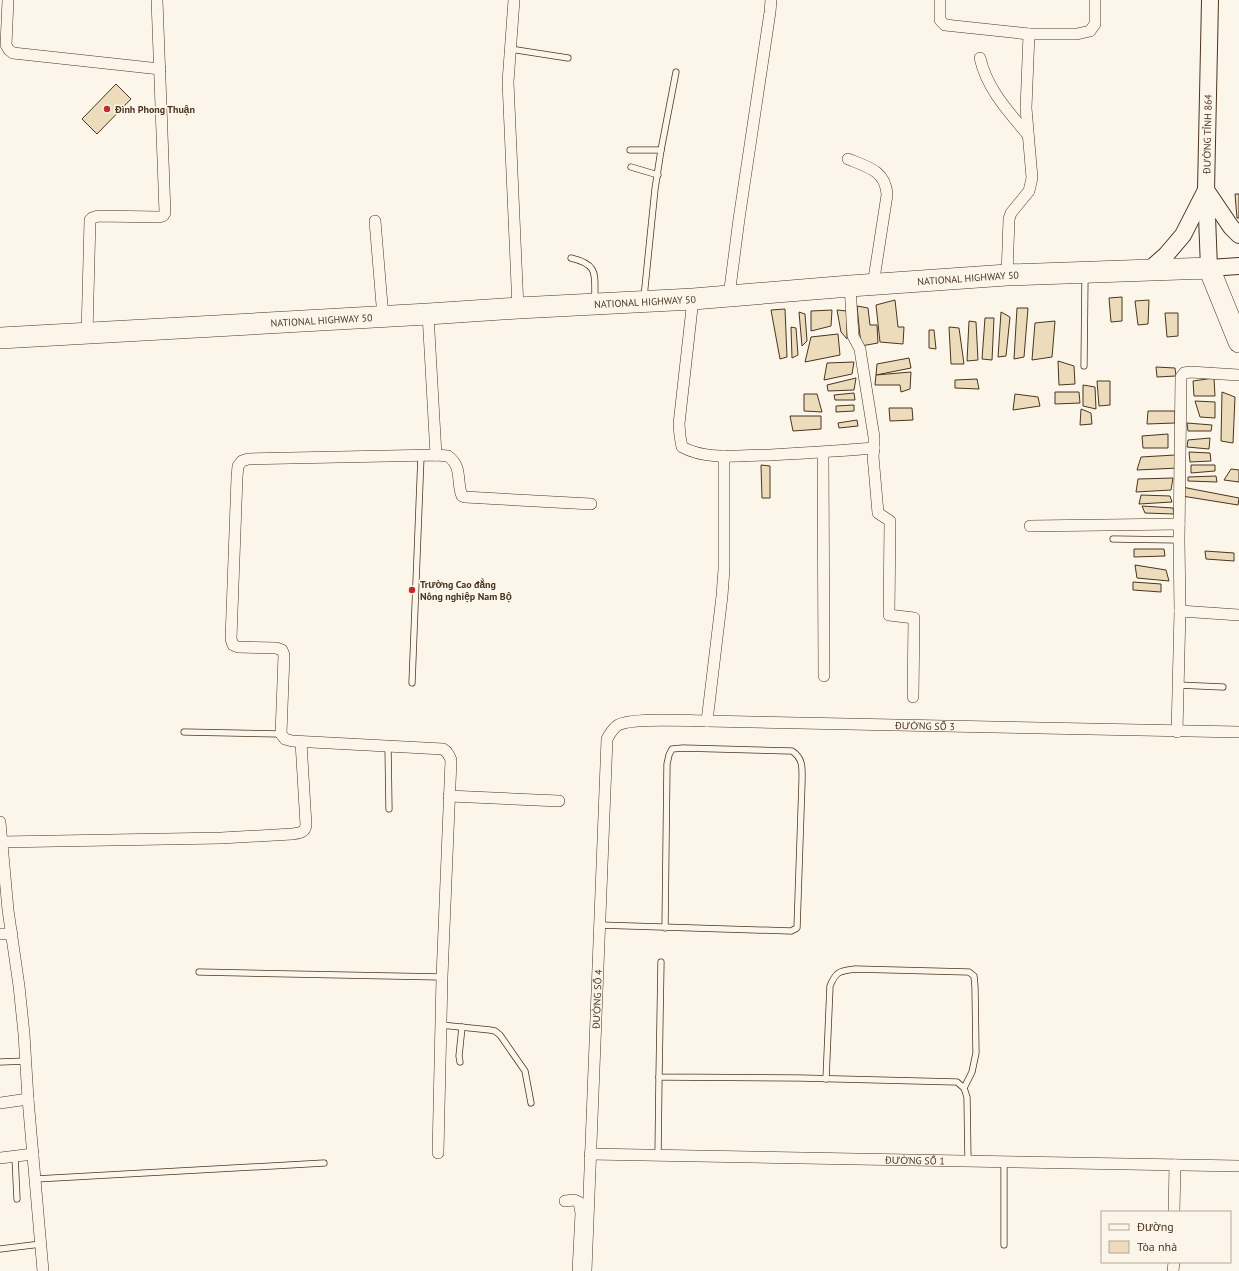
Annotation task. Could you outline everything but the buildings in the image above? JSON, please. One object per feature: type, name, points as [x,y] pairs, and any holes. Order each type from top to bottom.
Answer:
[{"type":"highway","name":"NATIONAL HIGHWAY 50","points":[[0,338],[693,299],[1007,275],[1209,268]]},
{"type":"highway","points":[[1209,268],[1239,342]]},
{"type":"main road","name":"ĐƯỜNG TỈNH 864","points":[[1209,268],[1206,190],[1210,0]]},
{"type":"main road","points":[[1149,270],[1166,255],[1183,235],[1206,190],[1231,228],[1239,235]]},
{"type":"main road","points":[[1209,268],[1239,266]]},
{"type":"street","points":[[87,334],[90,220],[98,216],[159,217],[163,216],[165,213],[157,0]]},
{"type":"street","points":[[514,0],[508,82],[518,308]]},
{"type":"street","points":[[730,296],[739,219],[771,0]]},
{"type":"street","points":[[940,0],[940,20],[946,25],[1029,34],[1077,34],[1090,31],[1095,24],[1095,0]]},
{"type":"street","points":[[8,2],[6,45],[13,53],[160,70]]},
{"type":"street","points":[[1007,275],[1009,219],[1011,213],[1029,191],[1032,178],[1026,108],[1029,34]]},
{"type":"street","points":[[980,58],[985,76],[990,85],[1028,136]]},
{"type":"street","points":[[848,159],[877,172],[887,186],[887,195],[873,285]]},
{"type":"street","points":[[375,221],[383,317]]},
{"type":"street","points":[[850,286],[853,336],[860,349],[874,437],[873,456],[878,513],[890,521],[889,615],[914,618],[913,697]]},
{"type":"street","points":[[693,299],[679,424],[682,447],[702,454],[724,456],[823,453],[874,448]]},
{"type":"street","points":[[428,314],[436,455]]},
{"type":"street","points":[[1177,732],[1180,611],[1179,524],[1181,377],[1184,373],[1190,372],[1239,375]]},
{"type":"street","points":[[823,453],[824,676]]},
{"type":"street","points":[[438,1153],[440,1025],[450,760],[448,752],[443,749],[301,742],[285,739],[282,734],[284,655],[282,650],[276,648],[238,647],[233,645],[231,639],[238,466],[242,461],[248,459],[448,456],[452,459],[459,476],[460,492],[462,496],[591,504]]},
{"type":"street","points":[[707,721],[724,569],[724,456]]},
{"type":"street","points":[[1030,526],[1179,524]]},
{"type":"street","points":[[1180,611],[1239,615]]},
{"type":"street","name":"ĐƯỜNG SỐ 3","points":[[612,730],[620,724],[633,721],[707,721],[1177,732],[1239,732]]},
{"type":"street","name":"ĐƯỜNG SỐ 4","points":[[586,1271],[607,739],[612,730]]},
{"type":"street","points":[[1,842],[221,838],[303,832],[306,825],[301,742]]},
{"type":"street","points":[[449,796],[559,801]]},
{"type":"street","points":[[0,822],[1,842],[19,986],[24,1062],[22,1100],[34,1154],[38,1244],[44,1271]]},
{"type":"street","points":[[0,934],[12,934]]},
{"type":"street","points":[[0,1103],[22,1100]]},
{"type":"street","points":[[0,1158],[34,1154]]},
{"type":"street","name":"ĐƯỜNG SỐ 1","points":[[590,1154],[1239,1166]]},
{"type":"street","points":[[1174,1211],[1175,1165]]},
{"type":"street","points":[[565,1201],[574,1200],[579,1202],[581,1213],[578,1271]]},
{"type":"lane","points":[[510,49],[568,58]]},
{"type":"lane","points":[[644,302],[661,150],[676,72]]},
{"type":"lane","points":[[630,150],[661,150]]},
{"type":"lane","points":[[631,167],[658,175]]},
{"type":"lane","points":[[571,258],[589,264],[594,272],[595,304]]},
{"type":"lane","points":[[1084,366],[1085,272]]},
{"type":"lane","points":[[412,683],[421,456]]},
{"type":"lane","points":[[1113,539],[1179,540]]},
{"type":"lane","points":[[1177,686],[1223,687]]},
{"type":"lane","points":[[184,732],[282,734]]},
{"type":"lane","points":[[388,746],[389,809]]},
{"type":"lane","points":[[599,926],[665,928],[791,931],[797,928],[802,782],[802,762],[798,755],[792,751],[672,749],[667,764],[665,928]]},
{"type":"lane","points":[[658,1156],[661,962]]},
{"type":"lane","points":[[826,1079],[830,986],[834,976],[841,971],[855,969],[969,972],[974,976],[976,987],[976,1053],[972,1072],[964,1088]]},
{"type":"lane","points":[[199,972],[442,977]]},
{"type":"lane","points":[[440,1025],[490,1030],[495,1031],[500,1035],[525,1071],[531,1104]]},
{"type":"lane","points":[[460,1062],[459,1056],[462,1027]]},
{"type":"lane","points":[[0,1062],[24,1062]]},
{"type":"lane","points":[[659,1077],[957,1082],[964,1088],[967,1097],[968,1161]]},
{"type":"lane","points":[[14,1157],[17,1199]]},
{"type":"lane","points":[[1004,1162],[1004,1245]]},
{"type":"lane","points":[[36,1179],[324,1163]]},
{"type":"lane","points":[[0,1249],[38,1244]]},
{"type":"place","name":"Đình Phong Thuận","points":[[107,109]]},
{"type":"place","name":"Trường Cao đẳng Nông nghiệp Nam Bộ","points":[[412,590]]}]
